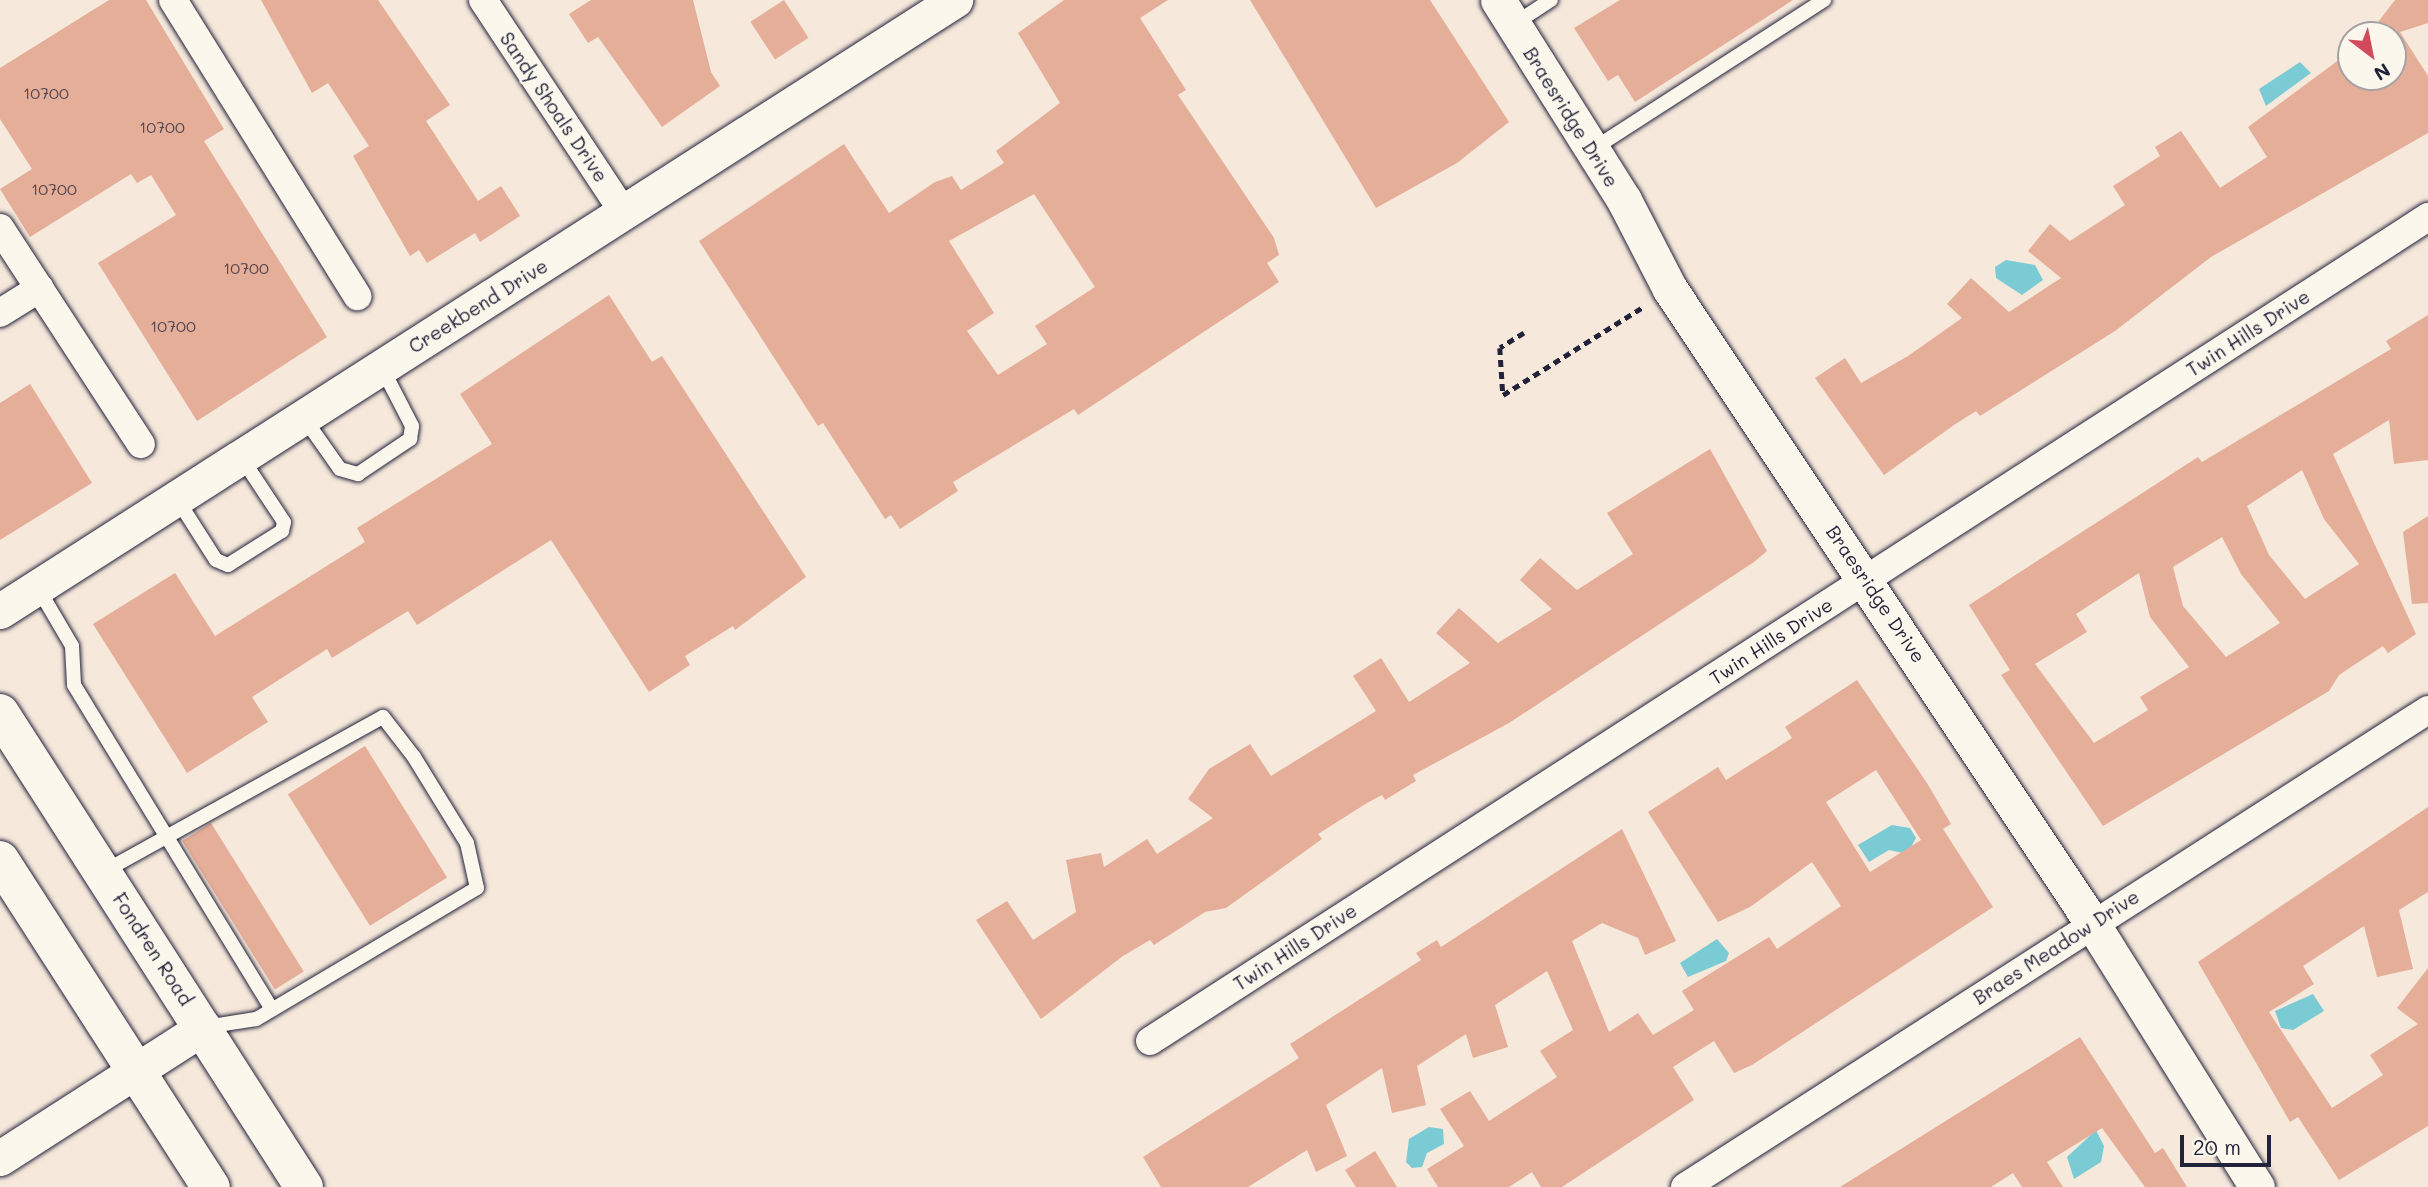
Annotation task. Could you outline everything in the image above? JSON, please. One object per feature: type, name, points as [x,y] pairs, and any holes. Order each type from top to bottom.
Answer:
[{"type":"main road","name":"Fondren Road","points":[[0,713],[204,1027],[304,1187]]},
{"type":"main road","points":[[0,860],[211,1187]]},
{"type":"street","points":[[173,0],[357,296]]},
{"type":"street","name":"Sandy Shoals Drive","points":[[483,0],[625,213]]},
{"type":"street","name":"Creekbend Drive","points":[[0,611],[955,0]]},
{"type":"street","name":"Braesridge Drive","points":[[1506,12],[1591,150],[1670,289],[1867,579],[2092,923],[2257,1187]]},
{"type":"street","name":"Twin Hills Drive","points":[[1150,1041],[2428,217]]},
{"type":"street","points":[[0,228],[141,444]]},
{"type":"street","points":[[0,313],[40,288]]},
{"type":"street","name":"Braes Meadow Drive","points":[[1685,1187],[2092,923],[2428,710]]},
{"type":"street","points":[[0,1158],[204,1027]]},
{"type":"lane","points":[[1506,12],[1551,0]]},
{"type":"lane","points":[[1591,150],[1825,0]]},
{"type":"lane","points":[[304,417],[340,469],[358,474],[410,439],[412,426],[381,367]]},
{"type":"lane","points":[[176,498],[216,560],[228,565],[239,559],[282,531],[284,522],[241,457]]},
{"type":"lane","points":[[38,587],[72,646],[74,685],[272,1009]]},
{"type":"lane","points":[[103,872],[164,834],[383,718],[414,757],[467,843],[477,888],[256,1019],[204,1027]]},
{"type":"path","points":[[1524,333],[1500,348],[1503,395],[1670,289]]},
{"type":"water","points":[[2300,62],[2311,73],[2266,106],[2259,89]]},
{"type":"water","points":[[2006,260],[2035,265],[2043,280],[2022,295],[1996,278],[1995,267]]},
{"type":"water","points":[[1892,825],[1910,828],[1916,838],[1907,854],[1889,850],[1869,862],[1858,845]]},
{"type":"water","points":[[1717,939],[1729,953],[1726,961],[1688,977],[1680,963]]},
{"type":"water","points":[[2313,994],[2324,1011],[2293,1030],[2281,1028],[2275,1011]]},
{"type":"water","points":[[1429,1127],[1443,1129],[1444,1144],[1427,1153],[1422,1167],[1412,1168],[1406,1162],[1409,1139]]},
{"type":"water","points":[[2096,1130],[2104,1146],[2101,1162],[2074,1179],[2067,1157]]},
{"type":"building","points":[[109,0],[146,0],[224,129],[204,141],[327,337],[197,421],[98,263],[176,215],[151,175],[137,183],[131,174],[30,237],[0,189],[32,169],[0,119],[0,68]]},
{"type":"building","points":[[261,0],[378,0],[450,105],[426,121],[478,201],[501,186],[520,216],[480,242],[475,233],[427,263],[419,250],[410,256],[353,156],[369,146],[328,83],[312,93]]},
{"type":"building","points":[[591,0],[693,0],[711,72],[720,86],[662,127],[598,37],[588,43],[569,14]]},
{"type":"building","points":[[784,0],[809,38],[775,60],[750,22]]},
{"type":"building","points":[[1064,0],[1168,0],[1140,18],[1186,90],[1178,95],[1274,238],[1279,255],[1267,263],[1279,282],[1078,415],[1074,409],[953,482],[958,491],[900,529],[891,515],[885,519],[823,423],[818,426],[699,241],[844,144],[889,213],[935,182],[952,176],[961,190],[1004,163],[996,151],[1060,103],[1018,33]],"holes":[[[1034,194],[1095,287],[1035,326],[1047,344],[998,375],[967,331],[994,313],[949,241]]]},
{"type":"building","points":[[1250,0],[1430,0],[1509,122],[1457,163],[1376,208]]},
{"type":"building","points":[[1620,0],[1793,0],[1635,102],[1618,75],[1608,81],[1574,28]]},
{"type":"building","points":[[2395,0],[2428,0],[2428,23],[2407,30],[2407,21],[2379,21]]},
{"type":"building","points":[[2407,43],[2428,76],[2428,133],[2211,257],[2115,331],[1980,416],[1976,411],[1884,475],[1815,378],[1845,358],[1861,383],[1908,356],[1962,318],[1947,304],[1971,278],[2009,312],[2061,278],[2028,251],[2050,224],[2070,241],[2125,205],[2113,186],[2160,156],[2155,147],[2181,131],[2220,188],[2267,157],[2248,127],[2337,61],[2337,91],[2407,91]]},
{"type":"building","points":[[609,295],[652,362],[662,356],[806,577],[735,630],[733,626],[685,656],[690,665],[649,692],[551,540],[417,625],[408,611],[332,658],[327,649],[252,697],[268,722],[187,773],[93,624],[175,573],[215,636],[365,542],[357,528],[492,444],[460,394]]},
{"type":"building","points":[[2428,315],[2428,460],[2394,464],[2389,420],[2333,454],[2416,634],[2388,653],[2383,646],[2339,675],[2329,691],[2103,826],[2001,675],[2010,670],[1969,605],[2198,457],[2202,462],[2391,349],[2386,341]],"holes":[[[2302,470],[2324,519],[2359,564],[2305,599],[2269,555],[2247,506]],[[2222,537],[2241,574],[2280,623],[2226,657],[2183,606],[2173,567]],[[2139,573],[2150,617],[2189,667],[2140,697],[2148,710],[2094,743],[2035,664],[2087,632],[2076,614]]]},
{"type":"building","points":[[30,384],[92,483],[0,540],[0,403]]},
{"type":"building","points":[[1710,449],[1767,551],[1509,723],[1413,775],[1416,781],[1385,800],[1382,795],[1318,834],[1322,839],[1226,908],[1205,912],[1154,945],[1150,940],[1123,956],[1041,1019],[976,920],[1007,901],[1033,940],[1076,912],[1066,860],[1101,853],[1104,867],[1147,839],[1157,854],[1213,818],[1188,799],[1209,769],[1250,744],[1271,776],[1376,711],[1353,676],[1381,658],[1409,702],[1470,663],[1436,633],[1459,608],[1498,643],[1552,609],[1520,580],[1540,558],[1577,590],[1633,554],[1607,513]]},
{"type":"building","points":[[2428,516],[2428,603],[2412,604],[2403,532]]},
{"type":"building","points":[[1857,680],[1927,783],[1951,824],[1943,829],[1993,907],[1752,1065],[1734,1073],[1714,1041],[1673,1067],[1694,1100],[1562,1187],[1541,1187],[1532,1172],[1509,1187],[1438,1187],[1427,1169],[1464,1146],[1440,1109],[1470,1091],[1489,1121],[1557,1077],[1540,1051],[1573,1030],[1547,971],[1495,1005],[1508,1047],[1473,1058],[1466,1034],[1417,1066],[1426,1105],[1392,1113],[1382,1068],[1326,1105],[1347,1156],[1316,1172],[1307,1150],[1248,1187],[1161,1187],[1143,1157],[1299,1058],[1290,1044],[1421,960],[1416,953],[1437,940],[1441,947],[1622,829],[1676,941],[1645,955],[1638,938],[1602,923],[1572,941],[1609,1032],[1638,1013],[1653,1035],[1694,1010],[1682,991],[1769,937],[1777,949],[1841,906],[1812,862],[1750,907],[1718,922],[1648,812],[1718,767],[1726,780],[1792,738],[1785,727]],"holes":[[[1876,770],[1921,840],[1870,872],[1826,802]]]},
{"type":"building","points":[[365,746],[447,877],[370,926],[288,794]]},
{"type":"building","points":[[2428,807],[2428,892],[2399,910],[2413,969],[2377,977],[2364,926],[2303,966],[2314,984],[2269,1012],[2332,1108],[2383,1075],[2370,1055],[2418,1024],[2397,1008],[2428,968],[2428,1126],[2339,1180],[2298,1117],[2290,1122],[2198,962]]},
{"type":"building","points":[[211,823],[304,971],[275,989],[182,841]]},
{"type":"building","points":[[2080,1037],[2155,1153],[2163,1148],[2187,1187],[2145,1187],[2102,1128],[2047,1162],[2063,1187],[2022,1187],[2013,1173],[1991,1187],[1840,1187]]},
{"type":"building","points":[[1375,1151],[1397,1187],[1356,1187],[1345,1170]]}]
